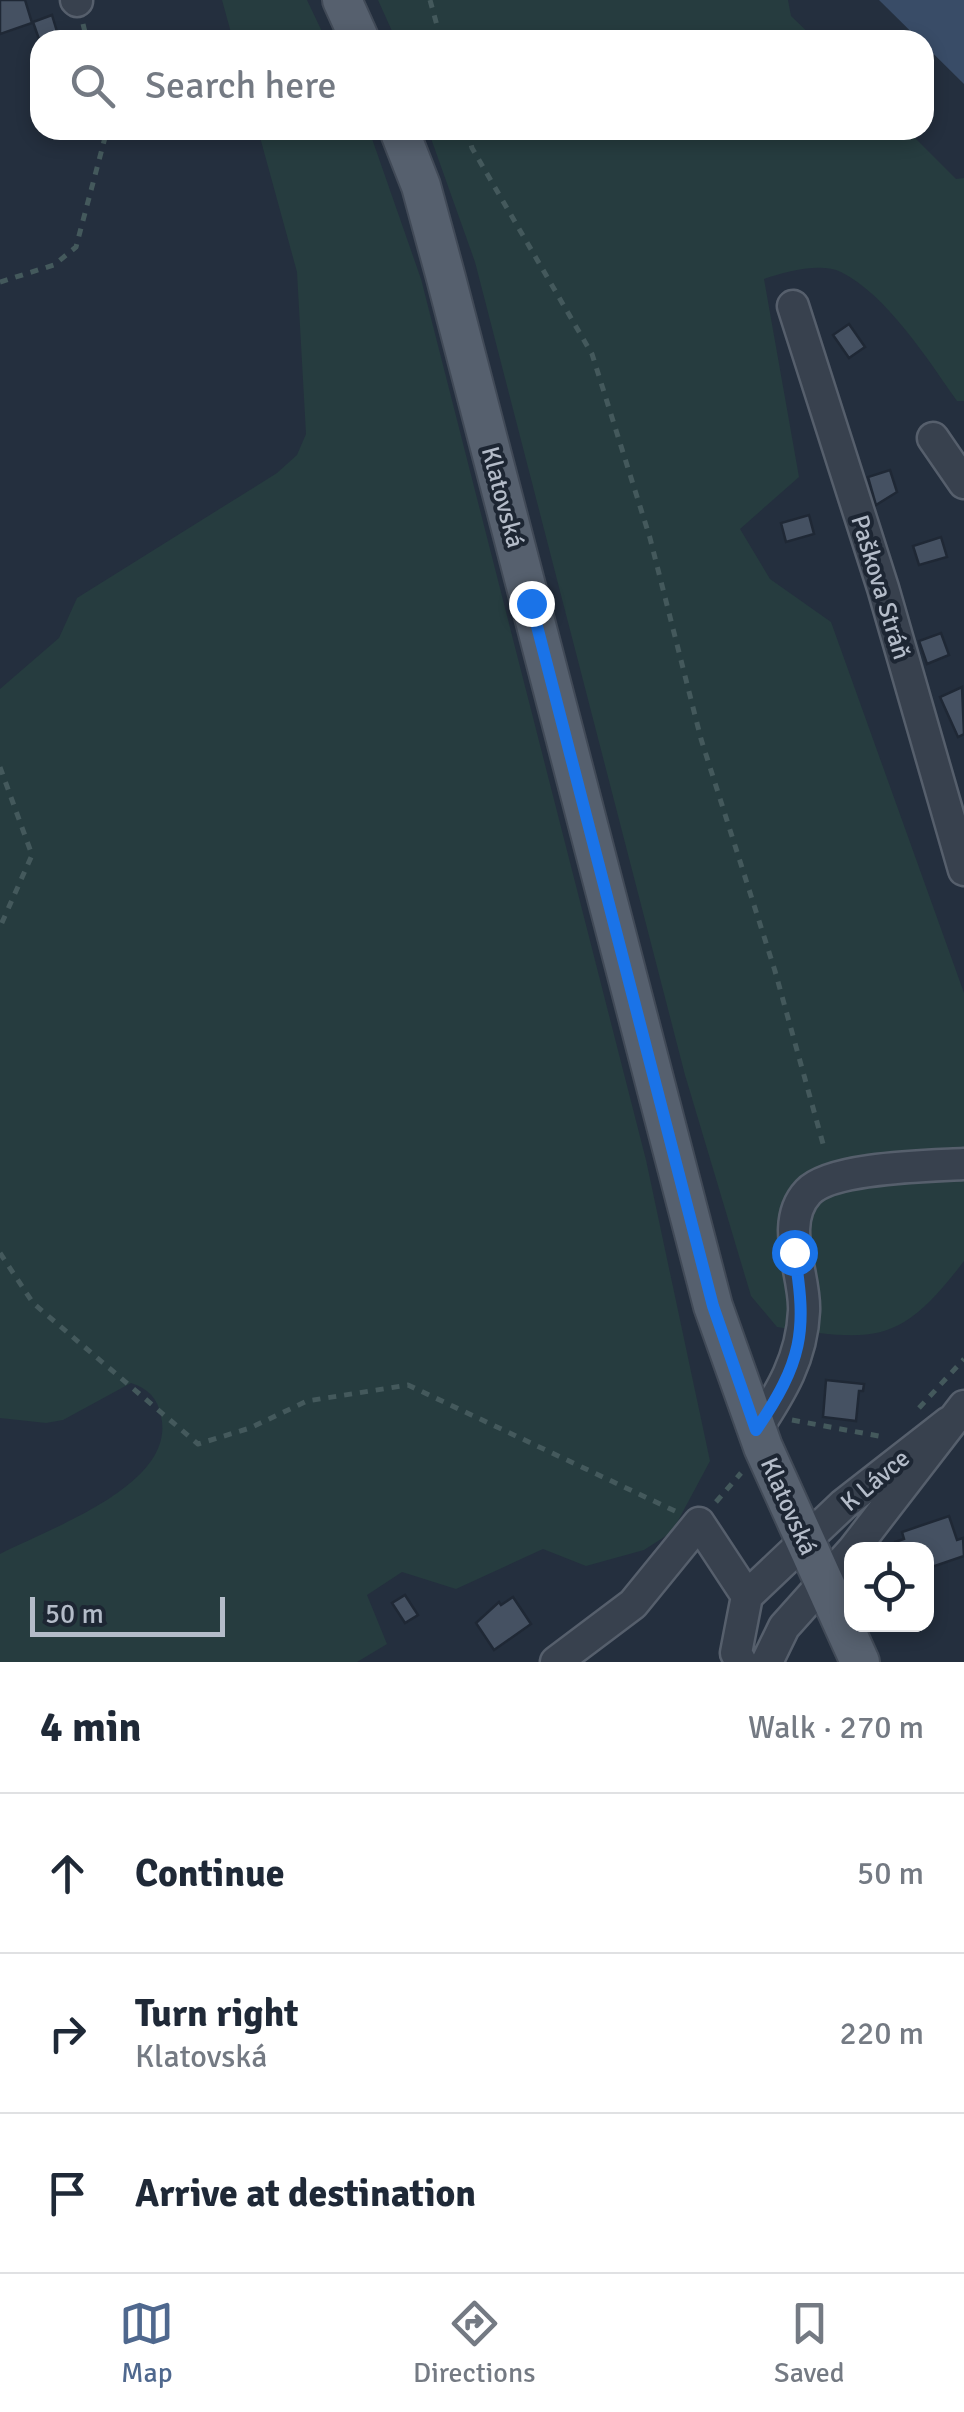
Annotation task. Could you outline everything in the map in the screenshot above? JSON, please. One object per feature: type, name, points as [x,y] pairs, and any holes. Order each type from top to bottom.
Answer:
[{"type":"main road","points":[[342,0],[356,30]]},
{"type":"main road","name":"Klatovská","points":[[403,140],[421,186],[446,278],[713,1306],[806,1542],[860,1662]]},
{"type":"street","name":"Paškova Stráň","points":[[793,306],[883,588],[964,870]]},
{"type":"street","points":[[933,438],[964,483]]},
{"type":"street","points":[[762,1431],[792,1375],[804,1310],[794,1252],[798,1209],[809,1191],[833,1178],[964,1164]]},
{"type":"street","name":"K Lávce","points":[[747,1596],[844,1504],[956,1414]]},
{"type":"street","name":"K Lávce","points":[[858,1542],[956,1414]]},
{"type":"street","points":[[556,1662],[633,1604],[699,1523],[747,1596],[736,1653],[741,1662]]},
{"type":"street","name":"K Lávce","points":[[767,1662],[784,1627],[844,1560]]},
{"type":"street","points":[[747,1596],[824,1584]]},
{"type":"path","points":[[430,0],[438,30]]},
{"type":"path","points":[[0,282],[54,265],[76,247],[104,140]]},
{"type":"path","points":[[470,140],[592,354],[650,538],[702,739],[776,971],[833,1178]]},
{"type":"path","points":[[0,767],[32,855],[0,927]]},
{"type":"path","points":[[0,1253],[33,1302],[198,1444],[250,1428],[307,1401],[408,1384],[699,1523],[762,1431],[896,1440]]},
{"type":"path","points":[[913,1416],[964,1358]]},
{"type":"green space","points":[[222,0],[307,0],[321,30],[230,30]]},
{"type":"green space","points":[[378,0],[788,0],[791,16],[806,30],[392,30]]},
{"type":"green space","points":[[261,140],[372,140],[421,279],[646,1160],[710,1461],[672,1532],[644,1550],[586,1566],[543,1549],[456,1589],[402,1572],[367,1595],[387,1644],[357,1662],[0,1662],[0,1554],[77,1517],[130,1483],[150,1463],[161,1441],[161,1416],[151,1395],[131,1383],[63,1420],[46,1423],[0,1418],[0,689],[59,638],[77,598],[277,473],[297,455],[306,434],[297,272]]},
{"type":"green space","points":[[432,140],[917,140],[956,179],[964,178],[964,401],[957,401],[905,330],[858,282],[823,268],[764,279],[799,477],[740,529],[770,579],[831,622],[964,993],[964,1261],[922,1309],[884,1331],[839,1335],[777,1327],[751,1296],[685,1075],[475,262]]},
{"type":"water","points":[[879,0],[964,0],[964,84],[934,54],[934,30],[909,30]]},
{"type":"building","points":[[0,0],[25,0],[32,23],[0,34]]},
{"type":"building","points":[[52,15],[56,30],[36,30],[33,22]]},
{"type":"building","points":[[849,324],[865,347],[849,358],[833,335]]},
{"type":"building","points":[[890,470],[897,492],[876,505],[868,477]]},
{"type":"building","points":[[809,515],[814,534],[786,542],[781,523]]},
{"type":"building","points":[[941,537],[947,557],[919,565],[913,546]]},
{"type":"building","points":[[941,633],[949,655],[927,664],[919,641]]},
{"type":"building","points":[[962,687],[964,734],[958,737],[940,697]]},
{"type":"building","points":[[826,1380],[864,1384],[863,1391],[859,1391],[856,1421],[823,1417]]},
{"type":"building","points":[[949,1516],[957,1540],[963,1538],[964,1556],[934,1566],[934,1542],[895,1542],[904,1539],[902,1532]]},
{"type":"building","points":[[405,1595],[418,1615],[405,1623],[392,1603]]},
{"type":"building","points":[[513,1597],[531,1624],[494,1650],[476,1623],[499,1602],[501,1605]]},
{"type":"route","points":[[531,603],[713,1306],[756,1430],[792,1375],[804,1310],[794,1252]]}]
